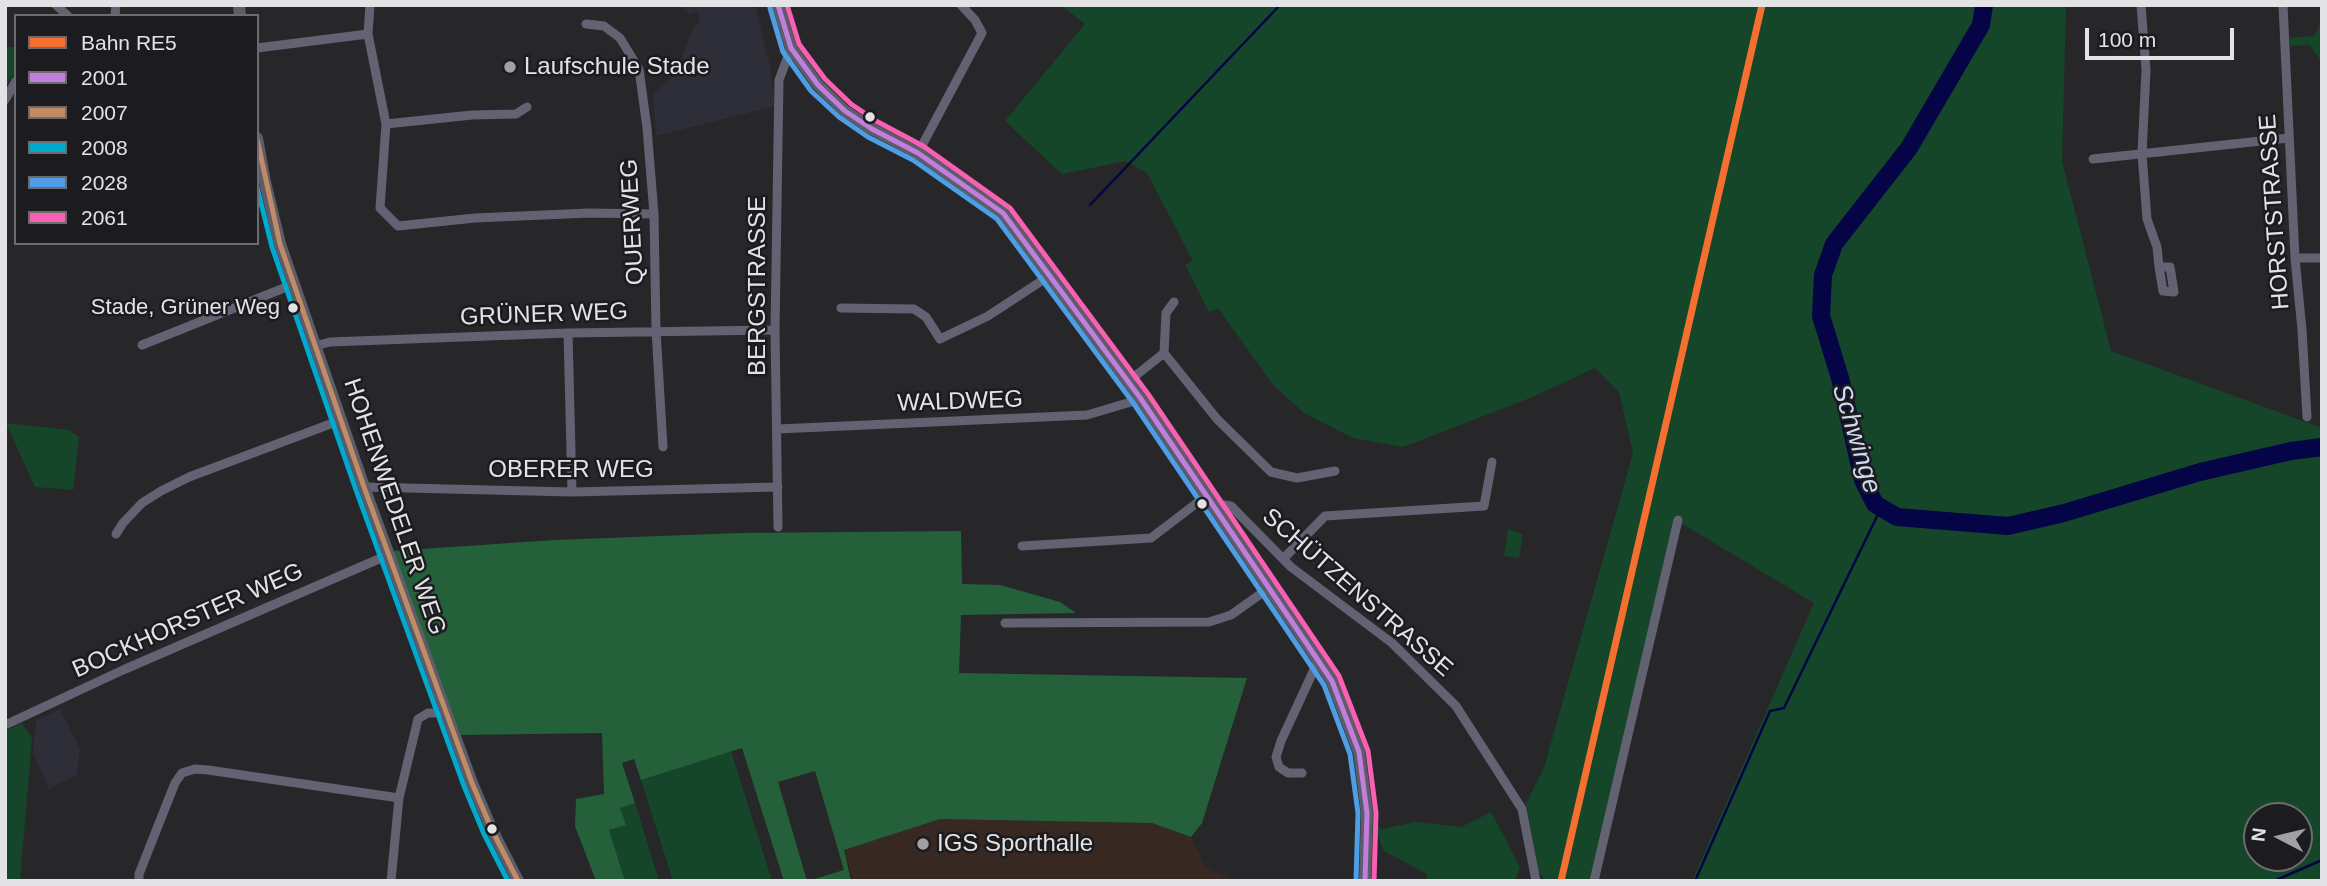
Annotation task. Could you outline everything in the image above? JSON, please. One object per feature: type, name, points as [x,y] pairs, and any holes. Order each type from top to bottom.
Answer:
[{"type":"main road","points":[[778,5],[791,48],[818,85],[845,111],[872,129],[918,153],[1003,213],[1129,381],[1332,681],[1359,752],[1367,813],[1365,881]]},
{"type":"main road","name":"HOHENWEDELER WEG","points":[[259,160],[261,183],[280,244],[388,555],[483,810],[518,881]]},
{"type":"street","points":[[370,5],[368,34],[386,124],[380,208],[398,226],[475,218],[589,213],[654,214]]},
{"type":"street","points":[[918,153],[982,33],[961,5]]},
{"type":"street","points":[[2141,5],[2146,71],[2142,155],[2147,219],[2158,247],[2158,267]]},
{"type":"street","name":"HORSTSTRASSE","points":[[2284,5],[2295,258],[2307,417]]},
{"type":"street","name":"QUERWEG","points":[[586,24],[604,26],[620,38],[639,69],[654,214],[656,330],[663,447]]},
{"type":"street","points":[[259,48],[368,34]]},
{"type":"street","name":"BERGSTRASSE","points":[[778,527],[775,330],[779,80],[791,48]]},
{"type":"street","points":[[5,100],[14,84]]},
{"type":"street","points":[[386,124],[472,115],[516,114],[527,107]]},
{"type":"street","points":[[2093,159],[2289,138]]},
{"type":"street","points":[[2295,258],[2322,258]]},
{"type":"street","points":[[841,308],[914,309],[926,317],[940,339],[988,316],[1049,276]]},
{"type":"street","points":[[142,345],[295,284]]},
{"type":"street","points":[[1174,302],[1166,313],[1164,353],[1217,419],[1271,472],[1297,478],[1335,471]]},
{"type":"street","name":"GRÜNER WEG","points":[[315,346],[344,342],[568,333],[775,330]]},
{"type":"street","points":[[568,333],[572,492]]},
{"type":"street","points":[[1129,381],[1164,353]]},
{"type":"street","name":"WALDWEG","points":[[778,429],[1087,415],[1141,399]]},
{"type":"street","points":[[116,534],[142,502],[188,477],[341,420]]},
{"type":"street","points":[[1284,558],[1325,516],[1485,506],[1492,462]]},
{"type":"street","name":"OBERER WEG","points":[[364,487],[572,492],[778,487]]},
{"type":"street","points":[[1022,546],[1152,538],[1208,500]]},
{"type":"street","name":"SCHÜTZENSTRASSE","points":[[1208,500],[1231,506],[1291,566],[1392,643],[1455,706],[1522,808],[1535,880]]},
{"type":"street","points":[[1594,881],[1678,520]]},
{"type":"street","name":"BOCKHORSTER WEG","points":[[5,725],[123,670],[388,555]]},
{"type":"street","points":[[1005,624],[1209,622],[1231,615],[1269,588]]},
{"type":"street","points":[[1302,773],[1288,773],[1279,767],[1276,757],[1280,741],[1318,662]]},
{"type":"street","points":[[391,881],[399,798],[418,719],[428,713],[445,713]]},
{"type":"street","points":[[139,881],[139,874],[175,783],[182,773],[195,769],[208,770],[399,798]]},
{"type":"shaded area","points":[[680,5],[755,5],[770,66],[775,106],[656,136],[653,95],[676,74],[694,25],[699,24],[698,11],[689,14]]},
{"type":"shaded area","points":[[60,709],[80,749],[77,775],[49,789],[33,753],[36,721]]},
{"type":"shaded area","points":[[940,819],[1152,823],[1191,837],[1206,867],[1236,881],[854,881],[844,850]]},
{"type":"green space","points":[[1061,5],[2066,5],[2062,161],[2111,351],[2322,428],[2322,881],[1692,881],[1814,603],[1676,520],[1593,881],[1546,881],[1539,873],[1526,803],[1544,768],[1633,453],[1619,392],[1595,368],[1530,398],[1403,447],[1353,438],[1304,413],[1274,386],[1218,308],[1209,312],[1185,265],[1193,261],[1147,173],[1126,161],[1062,174],[1005,121],[1085,24]]},
{"type":"green space","points":[[2322,21],[2322,63],[2310,45],[2290,46],[2290,38],[2314,36]]},
{"type":"green space","points":[[5,47],[14,47],[14,73],[5,88]]},
{"type":"green space","points":[[6,423],[69,430],[79,437],[73,490],[35,487]]},
{"type":"green space","points":[[1508,529],[1523,534],[1519,558],[1504,556]]},
{"type":"green space","points":[[961,531],[962,584],[1000,585],[1060,602],[1076,613],[961,615],[959,673],[1247,678],[1202,823],[1191,837],[1152,823],[940,819],[844,850],[851,881],[808,881],[844,870],[815,771],[778,782],[807,881],[784,881],[742,748],[641,780],[634,759],[622,763],[635,803],[620,808],[626,825],[609,830],[625,881],[596,881],[575,826],[576,799],[604,794],[602,733],[461,735],[392,551],[555,540],[740,533]]},
{"type":"green space","points":[[22,723],[32,738],[20,881],[5,881],[5,731]]},
{"type":"green space","points":[[731,751],[772,881],[673,881],[641,780]]},
{"type":"green space","points":[[635,803],[659,881],[625,881],[609,830],[625,825],[620,808]]},
{"type":"green space","points":[[1491,812],[1520,867],[1515,881],[1427,881],[1427,874],[1384,851],[1377,833],[1376,823],[1381,829],[1416,822],[1461,827]]},
{"type":"waterway","points":[[1090,205],[1280,5]]},
{"type":"waterway","name":"Schwinge","points":[[1984,5],[1981,25],[1909,148],[1834,244],[1823,275],[1821,316],[1840,378],[1863,480],[1875,504],[1897,517],[2008,526],[2064,513],[2200,472],[2291,451],[2322,447]]},
{"type":"waterway","points":[[1695,881],[1770,711],[1784,708],[1881,508]]},
{"type":"waterway","points":[[2274,881],[2322,860]]},
{"type":"rail line","name":"RE5","points":[[1561,881],[1762,5]]},
{"type":"transit line","name":"2001","points":[[778,5],[791,48],[818,85],[845,111],[872,129],[918,153],[1003,213],[1141,399],[1332,681],[1359,752],[1367,813],[1365,881]]},
{"type":"transit line","name":"2061","points":[[787,5],[799,44],[825,79],[851,104],[923,146],[1010,208],[1148,394],[1339,676],[1368,751],[1376,813],[1374,881]]},
{"type":"transit line","name":"2028","points":[[770,8],[783,52],[811,91],[839,117],[868,137],[913,160],[997,219],[1134,404],[1324,685],[1350,754],[1358,813],[1356,881]]},
{"type":"transit line","name":"2007","points":[[259,148],[280,244],[364,487],[472,783],[518,881]]},
{"type":"transit line","name":"2008","points":[[259,195],[272,247],[356,490],[464,786],[508,881]]},
{"type":"place","name":"Laufschule Stade","points":[[510,67]]},
{"type":"place","name":"Stade, Grüner Weg","points":[[293,308]]},
{"type":"place","name":"IGS Sporthalle","points":[[923,844]]}]
